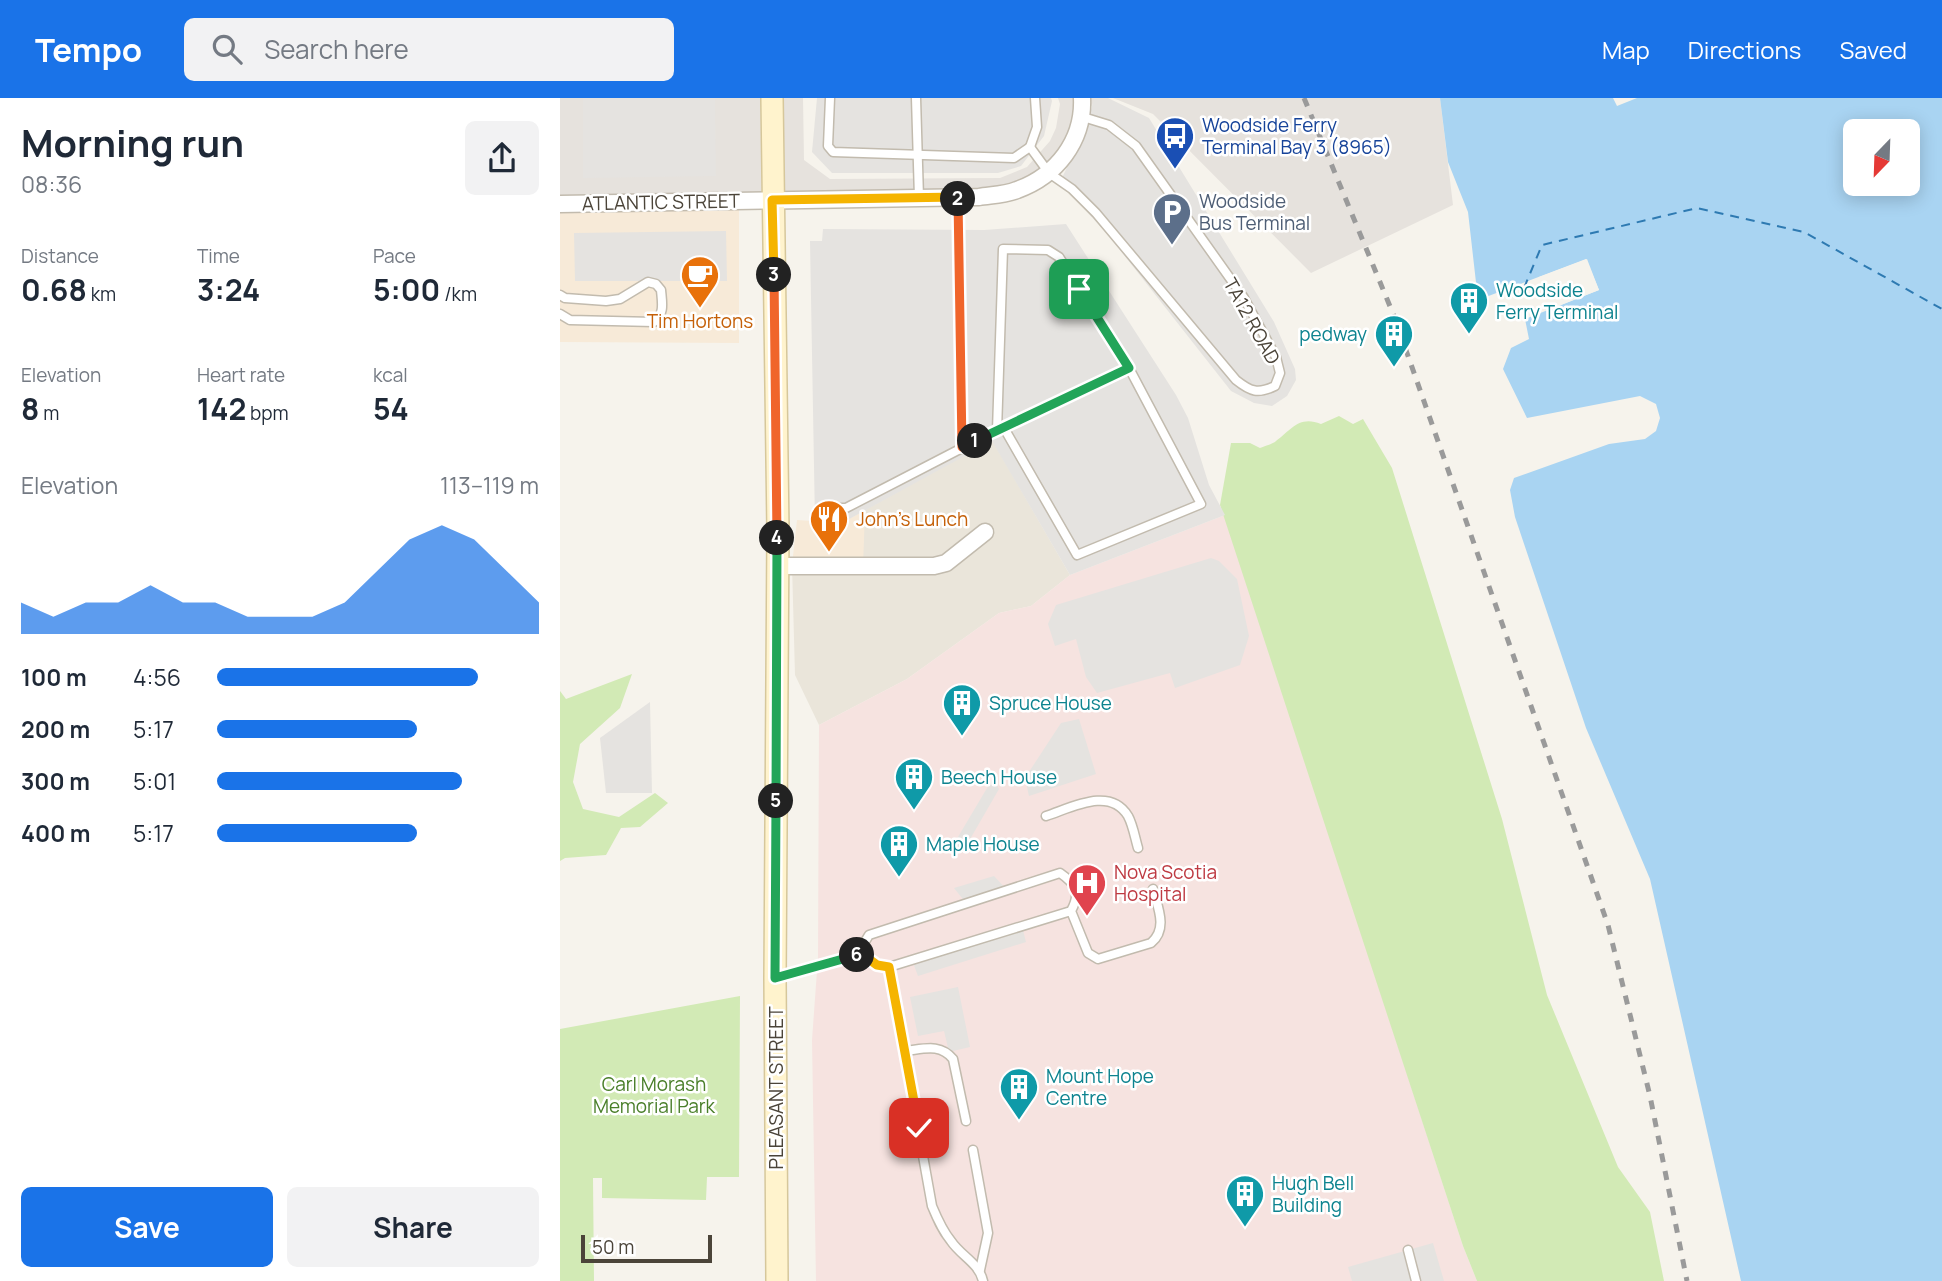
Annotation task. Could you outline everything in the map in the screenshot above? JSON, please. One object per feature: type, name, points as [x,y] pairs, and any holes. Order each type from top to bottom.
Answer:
[{"type":"main road","name":"PLEASANT STREET","points":[[772,98],[777,566],[777,1281]]},
{"type":"street","name":"ATLANTIC STREET","points":[[560,204],[979,197],[1015,191],[1049,173],[1070,148],[1083,117],[1083,98]]},
{"type":"street","points":[[777,566],[934,566],[946,563],[985,533]]},
{"type":"lane","points":[[830,98],[828,146],[834,152],[1014,158],[1030,147],[1037,127],[1035,98]]},
{"type":"lane","points":[[916,98],[919,198]]},
{"type":"lane","name":"TA12 ROAD","points":[[1049,173],[1072,189],[1096,213],[1236,380],[1250,391],[1263,392],[1275,386],[1280,373],[1276,357],[1244,298],[1136,146],[1109,125],[1083,117]]},
{"type":"lane","points":[[1030,147],[1049,173]]},
{"type":"lane","points":[[958,197],[962,447]]},
{"type":"lane","points":[[1003,249],[1048,250],[1059,257],[1129,368],[1201,504],[1077,555],[1001,429],[1003,249]]},
{"type":"lane","points":[[560,295],[565,298],[606,301],[620,299],[648,282],[656,284],[662,290],[662,312],[654,322],[569,320],[560,314]]},
{"type":"lane","points":[[834,508],[846,508],[962,447],[1129,368]]},
{"type":"lane","points":[[1046,816],[1106,800],[1119,806],[1128,817],[1138,848]]},
{"type":"lane","points":[[1060,873],[1074,882],[1076,902],[1071,911],[889,967],[877,965],[862,954],[863,945],[869,935],[1060,873]]},
{"type":"lane","points":[[1071,911],[1088,953],[1098,959],[1151,943],[1158,937],[1161,928],[1153,889]]},
{"type":"lane","points":[[775,978],[862,954]]},
{"type":"lane","points":[[889,967],[932,1206],[952,1244],[980,1270]]},
{"type":"lane","points":[[905,1051],[938,1047],[947,1051],[953,1059],[966,1121]]},
{"type":"lane","points":[[973,1150],[988,1233],[980,1270],[983,1281]]},
{"type":"lane","points":[[1408,1250],[1416,1281]]},
{"type":"shaded area","points":[[560,98],[739,203],[739,343],[560,342]]},
{"type":"shaded area","points":[[560,98],[803,98],[804,160],[830,179],[1000,178],[1027,167],[1050,141],[1056,128],[1060,104],[1058,98],[1096,98],[1065,154],[1023,198],[560,197]]},
{"type":"shaded area","points":[[583,98],[715,98],[716,176],[583,178]]},
{"type":"shaded area","points":[[817,98],[1051,98],[1052,101],[1044,136],[1021,166],[998,173],[832,173],[812,152]]},
{"type":"shaded area","name":"Woodside Bus Terminal","points":[[1094,98],[1108,98],[1149,118],[1274,322],[1295,369],[1296,380],[1287,396],[1272,406],[1254,403],[1231,391],[1109,236],[1060,182],[1087,126]]},
{"type":"shaded area","points":[[1113,98],[1440,98],[1453,205],[1311,273],[1153,114]]},
{"type":"shaded area","points":[[1066,224],[1176,395],[1188,418],[1209,485],[1225,515],[1070,575],[992,441],[842,523],[815,522],[810,241],[822,241],[823,229],[984,230]]},
{"type":"shaded area","points":[[726,231],[727,281],[575,281],[574,233]]},
{"type":"shaded area","points":[[992,440],[1070,575],[1031,606],[999,613],[907,679],[819,725],[795,675],[792,565],[862,567],[865,510]]},
{"type":"shaded area","points":[[865,510],[863,567],[792,565],[797,520],[842,523]]},
{"type":"shaded area","name":"Nova Scotia Hospital","points":[[1225,515],[1463,1246],[1477,1281],[816,1281],[812,1040],[818,957],[819,725],[907,679],[999,613],[1031,606],[1070,575]]},
{"type":"shaded area","points":[[1211,558],[1219,561],[1237,579],[1249,636],[1240,665],[1175,688],[1170,673],[1097,693],[1086,677],[1076,639],[1055,646],[1048,624],[1056,605]]},
{"type":"shaded area","points":[[650,702],[652,793],[606,793],[600,738]]},
{"type":"shaded area","points":[[1079,719],[1096,774],[1029,796],[1025,778],[1061,723]]},
{"type":"shaded area","points":[[993,778],[999,789],[962,853],[955,842]]},
{"type":"shaded area","points":[[994,876],[1007,890],[966,903],[954,888]]},
{"type":"shaded area","points":[[1022,926],[1026,942],[918,976],[912,960]]},
{"type":"shaded area","points":[[958,987],[970,1047],[949,1052],[944,1031],[918,1036],[910,997]]},
{"type":"shaded area","points":[[1433,1243],[1444,1281],[1352,1281],[1348,1267]]},
{"type":"green space","points":[[1339,416],[1353,424],[1363,419],[1392,468],[1502,819],[1547,995],[1618,1167],[1650,1212],[1664,1281],[1477,1281],[1463,1246],[1220,505],[1231,443],[1250,443],[1260,448],[1275,442],[1301,423],[1307,421],[1321,424]]},
{"type":"green space","points":[[632,674],[620,708],[580,744],[573,782],[583,809],[619,817],[655,793],[668,803],[640,827],[621,828],[606,855],[565,858],[560,861],[560,691],[566,699]]},
{"type":"green space","name":"Carl Morash Memorial Park","points":[[740,996],[739,1177],[707,1177],[706,1200],[602,1198],[602,1178],[593,1178],[594,1281],[560,1281],[560,1029]]},
{"type":"water","points":[[1440,98],[1613,98],[1617,106],[1637,98],[1942,98],[1942,1281],[1741,1281],[1650,879],[1586,728],[1515,517],[1510,490],[1514,478],[1609,444],[1645,439],[1656,431],[1660,418],[1656,404],[1640,396],[1527,418],[1503,369],[1511,348],[1529,339],[1525,319],[1599,290],[1586,259],[1478,300],[1468,212],[1448,162]]},
{"type":"pier","points":[[1587,259],[1599,290],[1551,309],[1536,311],[1594,288],[1585,263],[1527,285],[1539,277]]},
{"type":"ferry route","points":[[1524,288],[1542,245],[1697,208],[1804,232],[1942,309]]},
{"type":"railway","points":[[1304,98],[1394,316],[1608,925],[1650,1096],[1687,1281]]},
{"type":"place","name":"Woodside Ferry Terminal Bay 3 (8965)","points":[[1175,170]]},
{"type":"place","name":"Woodside Bus Terminal","points":[[1172,246]]},
{"type":"place","name":"Tim Hortons","points":[[700,309]]},
{"type":"place","name":"Woodside Ferry Terminal","points":[[1469,335]]},
{"type":"place","name":"pedway","points":[[1394,368]]},
{"type":"place","name":"John's Lunch","points":[[829,553]]},
{"type":"place","name":"Spruce House","points":[[962,737]]},
{"type":"place","name":"Beech House","points":[[914,811]]},
{"type":"place","name":"Maple House","points":[[899,878]]},
{"type":"place","name":"Nova Scotia Hospital","points":[[1087,917]]},
{"type":"place","name":"Mount Hope Centre","points":[[1019,1121]]},
{"type":"place","name":"Hugh Bell Building","points":[[1245,1228]]},
{"type":"route","points":[[919,1128],[889,967],[877,965],[862,954],[851,955],[775,978],[778,531],[772,200],[958,197],[962,447],[1129,368],[1079,289]]}]
